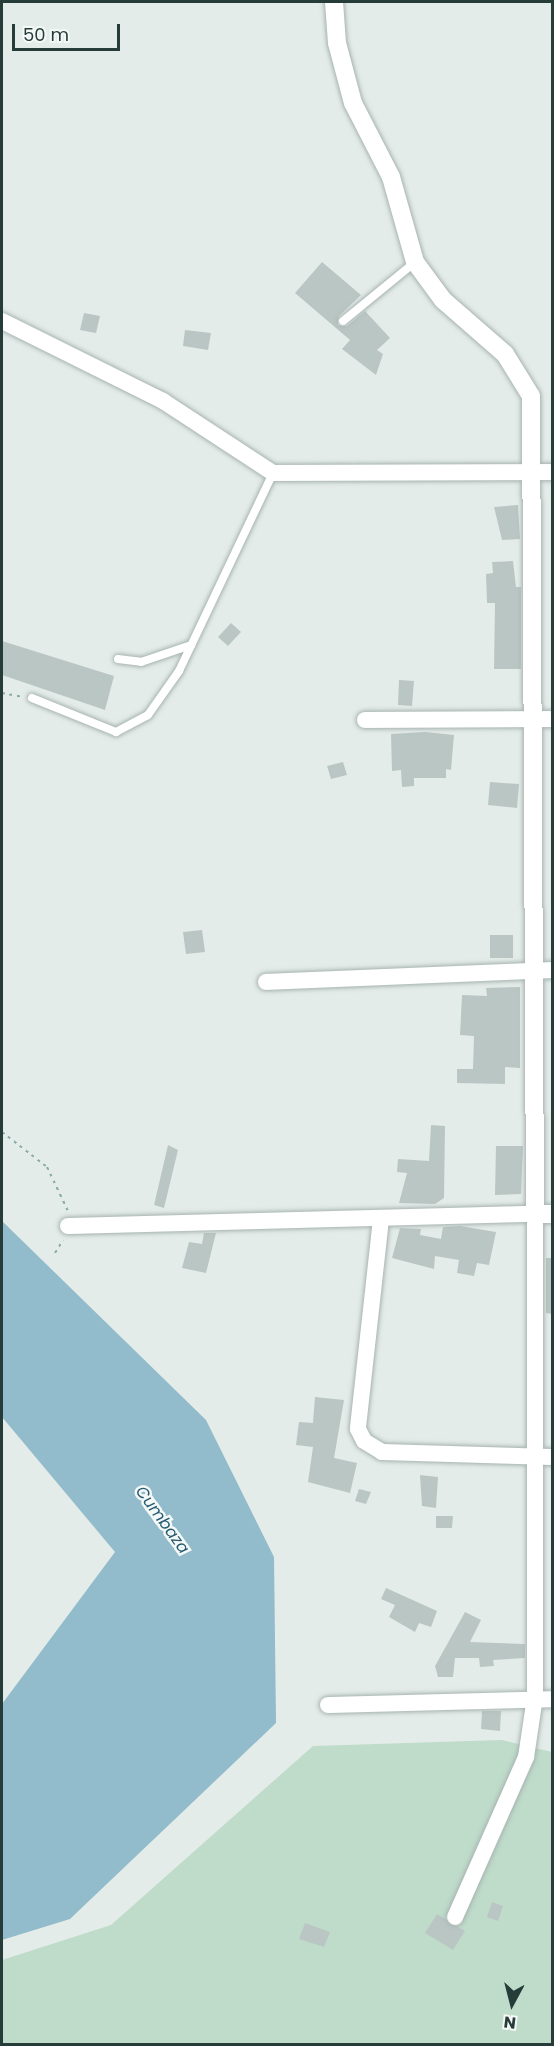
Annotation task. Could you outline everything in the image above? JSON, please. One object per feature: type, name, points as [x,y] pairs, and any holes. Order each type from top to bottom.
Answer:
[{"type":"street","points":[[334,2],[337,43],[353,103],[391,177],[415,262],[427,283],[505,354],[524,380],[531,396],[534,720],[545,970],[544,1457],[535,1697],[526,1757],[455,1917]]},
{"type":"street","points":[[2,321],[163,401],[273,472],[552,472]]},
{"type":"street","points":[[365,720],[552,719]]},
{"type":"street","points":[[266,982],[545,970]]},
{"type":"street","points":[[68,1226],[544,1214]]},
{"type":"street","points":[[381,1219],[358,1429],[364,1441],[382,1452],[544,1457]]},
{"type":"street","points":[[328,1705],[535,1697],[552,1699]]},
{"type":"lane","points":[[343,321],[415,262]]},
{"type":"lane","points":[[32,698],[116,732],[148,715],[160,701],[191,645],[273,472]]},
{"type":"lane","points":[[118,659],[141,662],[191,645]]},
{"type":"path","points":[[2,693],[32,698]]},
{"type":"path","points":[[2,1132],[47,1167],[65,1200],[68,1226],[55,1253]]},
{"type":"green space","points":[[502,1740],[552,1752],[552,2044],[2,2044],[2,1960],[111,1925],[313,1746]]},
{"type":"water","name":"Cumbaza","points":[[2,1221],[206,1420],[274,1557],[276,1723],[70,1919],[2,1940],[2,1704],[115,1552],[2,1417]]},
{"type":"building","points":[[322,262],[361,295],[339,316],[338,325],[347,326],[365,311],[390,338],[377,350],[383,354],[376,375],[342,349],[350,340],[295,293]]},
{"type":"building","points":[[84,313],[100,316],[96,333],[80,330]]},
{"type":"building","points":[[185,330],[211,333],[208,350],[183,346]]},
{"type":"building","points":[[518,505],[520,539],[502,540],[494,507]]},
{"type":"building","points":[[513,561],[516,587],[521,587],[521,669],[494,669],[495,603],[487,603],[486,574],[493,573],[492,562]]},
{"type":"building","points":[[231,623],[241,632],[228,646],[218,637]]},
{"type":"building","points":[[2,641],[114,676],[105,710],[2,675]]},
{"type":"building","points":[[399,680],[414,681],[412,706],[398,705]]},
{"type":"building","points":[[425,732],[454,735],[451,770],[446,769],[446,778],[414,778],[414,786],[402,787],[401,770],[392,771],[391,734]]},
{"type":"building","points":[[343,762],[347,775],[331,779],[327,766]]},
{"type":"building","points":[[490,782],[519,784],[517,808],[488,805]]},
{"type":"building","points":[[202,930],[205,952],[186,954],[183,932]]},
{"type":"building","points":[[490,935],[513,935],[513,958],[490,958]]},
{"type":"building","points":[[520,987],[520,1068],[505,1067],[505,1084],[457,1083],[457,1069],[473,1069],[474,1036],[460,1035],[462,995],[487,996],[486,988]]},
{"type":"building","points":[[431,1125],[445,1126],[444,1198],[435,1204],[399,1203],[407,1173],[397,1172],[398,1159],[429,1161]]},
{"type":"building","points":[[168,1145],[178,1150],[164,1208],[154,1205]]},
{"type":"building","points":[[496,1146],[523,1146],[521,1194],[495,1195]]},
{"type":"building","points":[[460,1226],[496,1232],[489,1265],[477,1263],[474,1276],[457,1273],[459,1260],[435,1256],[434,1269],[392,1258],[400,1228],[421,1229],[420,1235],[441,1239],[443,1227]]},
{"type":"building","points":[[204,1233],[216,1233],[206,1273],[182,1268],[189,1242],[202,1244]]},
{"type":"building","points":[[546,1258],[552,1258],[552,1314],[546,1313]]},
{"type":"building","points":[[315,1397],[344,1400],[334,1458],[357,1463],[350,1493],[308,1482],[313,1447],[296,1445],[299,1422],[313,1423]]},
{"type":"building","points":[[420,1475],[438,1477],[436,1508],[422,1506]]},
{"type":"building","points":[[359,1489],[371,1492],[366,1504],[355,1501]]},
{"type":"building","points":[[436,1516],[453,1516],[452,1528],[436,1528]]},
{"type":"building","points":[[386,1588],[437,1611],[431,1627],[419,1623],[415,1632],[389,1617],[395,1605],[381,1599]]},
{"type":"building","points":[[465,1612],[481,1620],[470,1642],[525,1644],[525,1658],[493,1660],[494,1666],[480,1667],[479,1658],[455,1658],[453,1677],[438,1677],[435,1666]]},
{"type":"building","points":[[482,1711],[501,1711],[500,1731],[481,1729]]},
{"type":"building","points":[[492,1902],[503,1906],[498,1921],[487,1917]]},
{"type":"building","points":[[437,1914],[465,1931],[453,1950],[425,1933]]},
{"type":"building","points":[[305,1923],[330,1932],[324,1947],[299,1939]]}]
